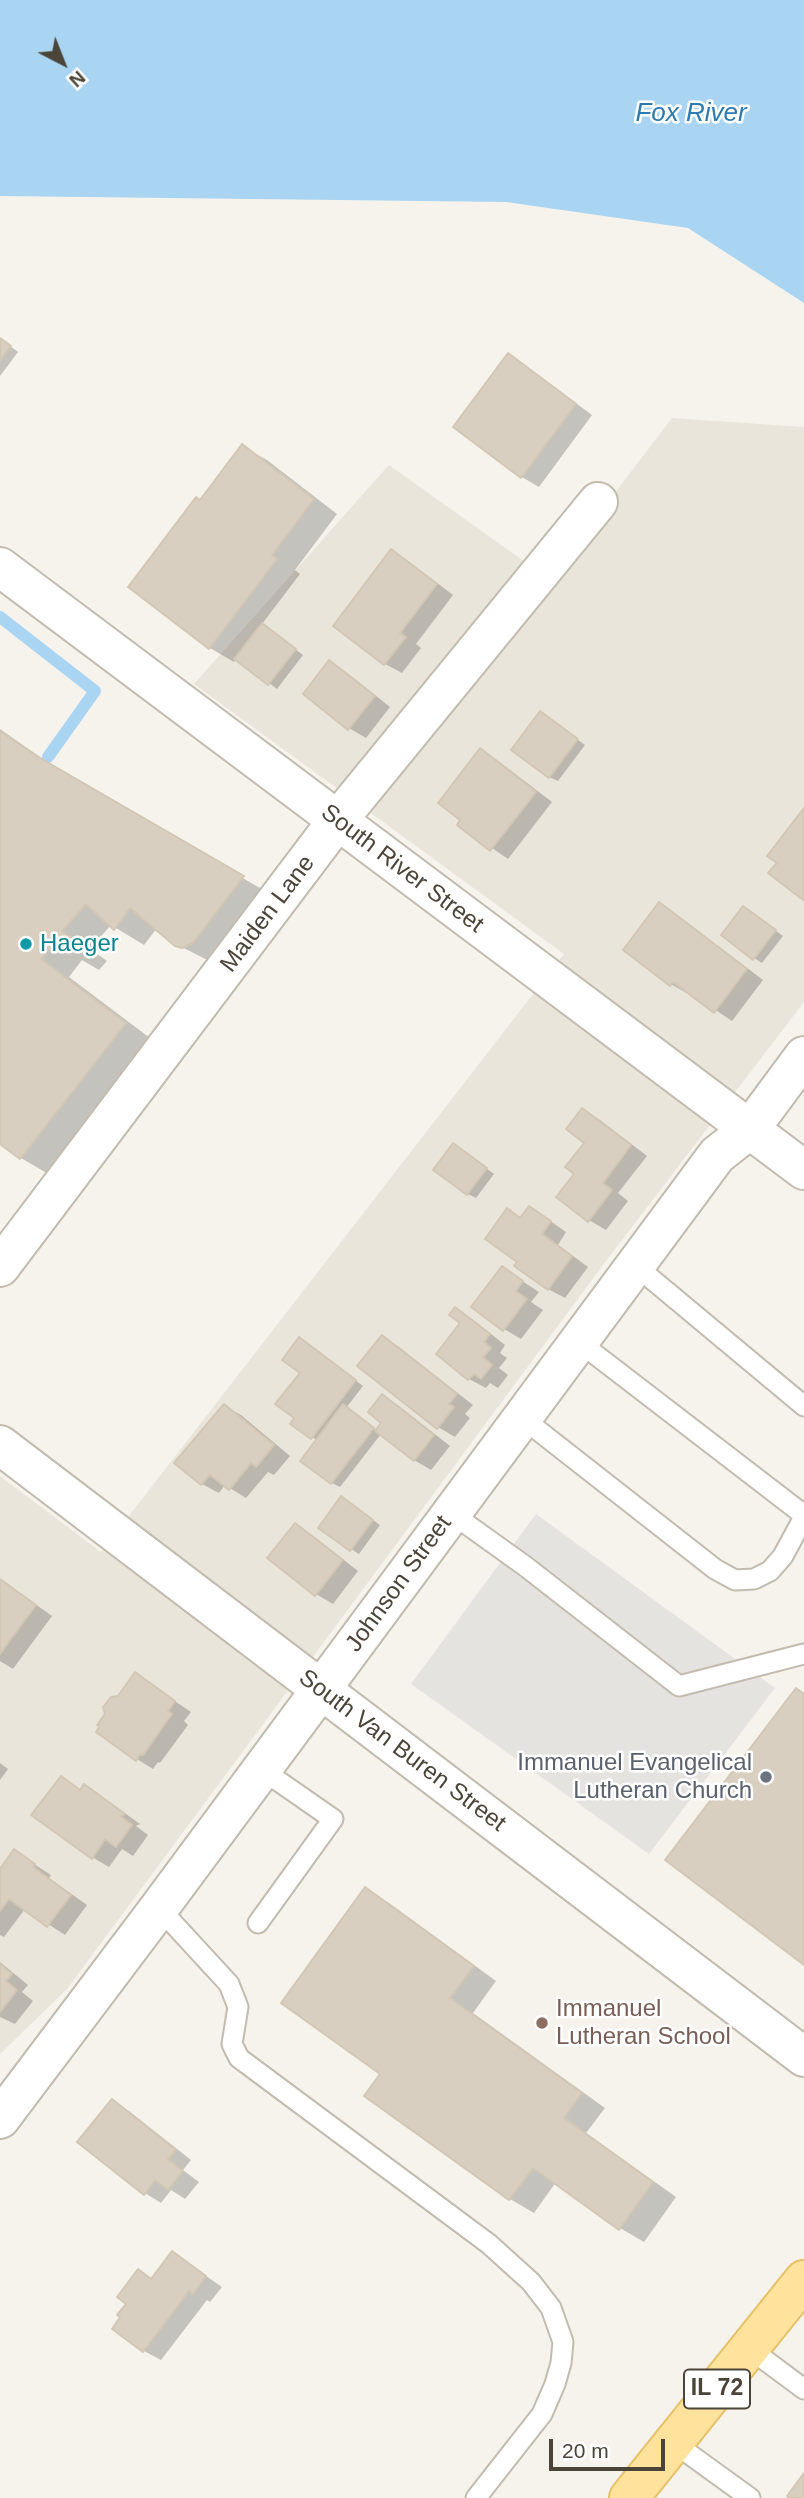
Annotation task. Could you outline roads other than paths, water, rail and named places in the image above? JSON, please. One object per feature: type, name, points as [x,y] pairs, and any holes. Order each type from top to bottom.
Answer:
[{"type":"main road","name":"IL 72","points":[[629,2498],[804,2280]]},
{"type":"street","name":"Maiden Lane","points":[[0,1267],[337,821],[598,502]]},
{"type":"street","name":"South River Street","points":[[0,567],[804,1170]]},
{"type":"street","name":"Johnson Street","points":[[0,2119],[717,1155],[750,1129],[804,1056]]},
{"type":"street","name":"South Van Buren Street","points":[[0,1445],[804,2057]]},
{"type":"lane","points":[[636,1266],[804,1406]]},
{"type":"lane","points":[[521,1417],[715,1569],[735,1580],[754,1578],[770,1571],[783,1556],[804,1516],[579,1342]]},
{"type":"lane","points":[[451,1513],[525,1566],[679,1686],[804,1654]]},
{"type":"lane","points":[[258,1923],[333,1819],[261,1769]]},
{"type":"lane","points":[[159,1908],[229,1984],[238,2007],[232,2045],[239,2058],[489,2244],[525,2276],[545,2297],[551,2308],[564,2342],[561,2364],[551,2394],[535,2424],[476,2498]]},
{"type":"lane","points":[[750,2349],[804,2389]]},
{"type":"lane","points":[[674,2443],[751,2498]]},
{"type":"water","name":"Fox River","points":[[0,0],[804,0],[804,303],[688,228],[506,202],[0,196]]},
{"type":"waterway","points":[[0,617],[95,691],[48,757]]},
{"type":"place","name":"Haeger","points":[[26,944]]},
{"type":"place","name":"Immanuel Evangelical Lutheran Church","points":[[766,1777]]},
{"type":"place","name":"Immanuel Lutheran School","points":[[542,2023]]}]
